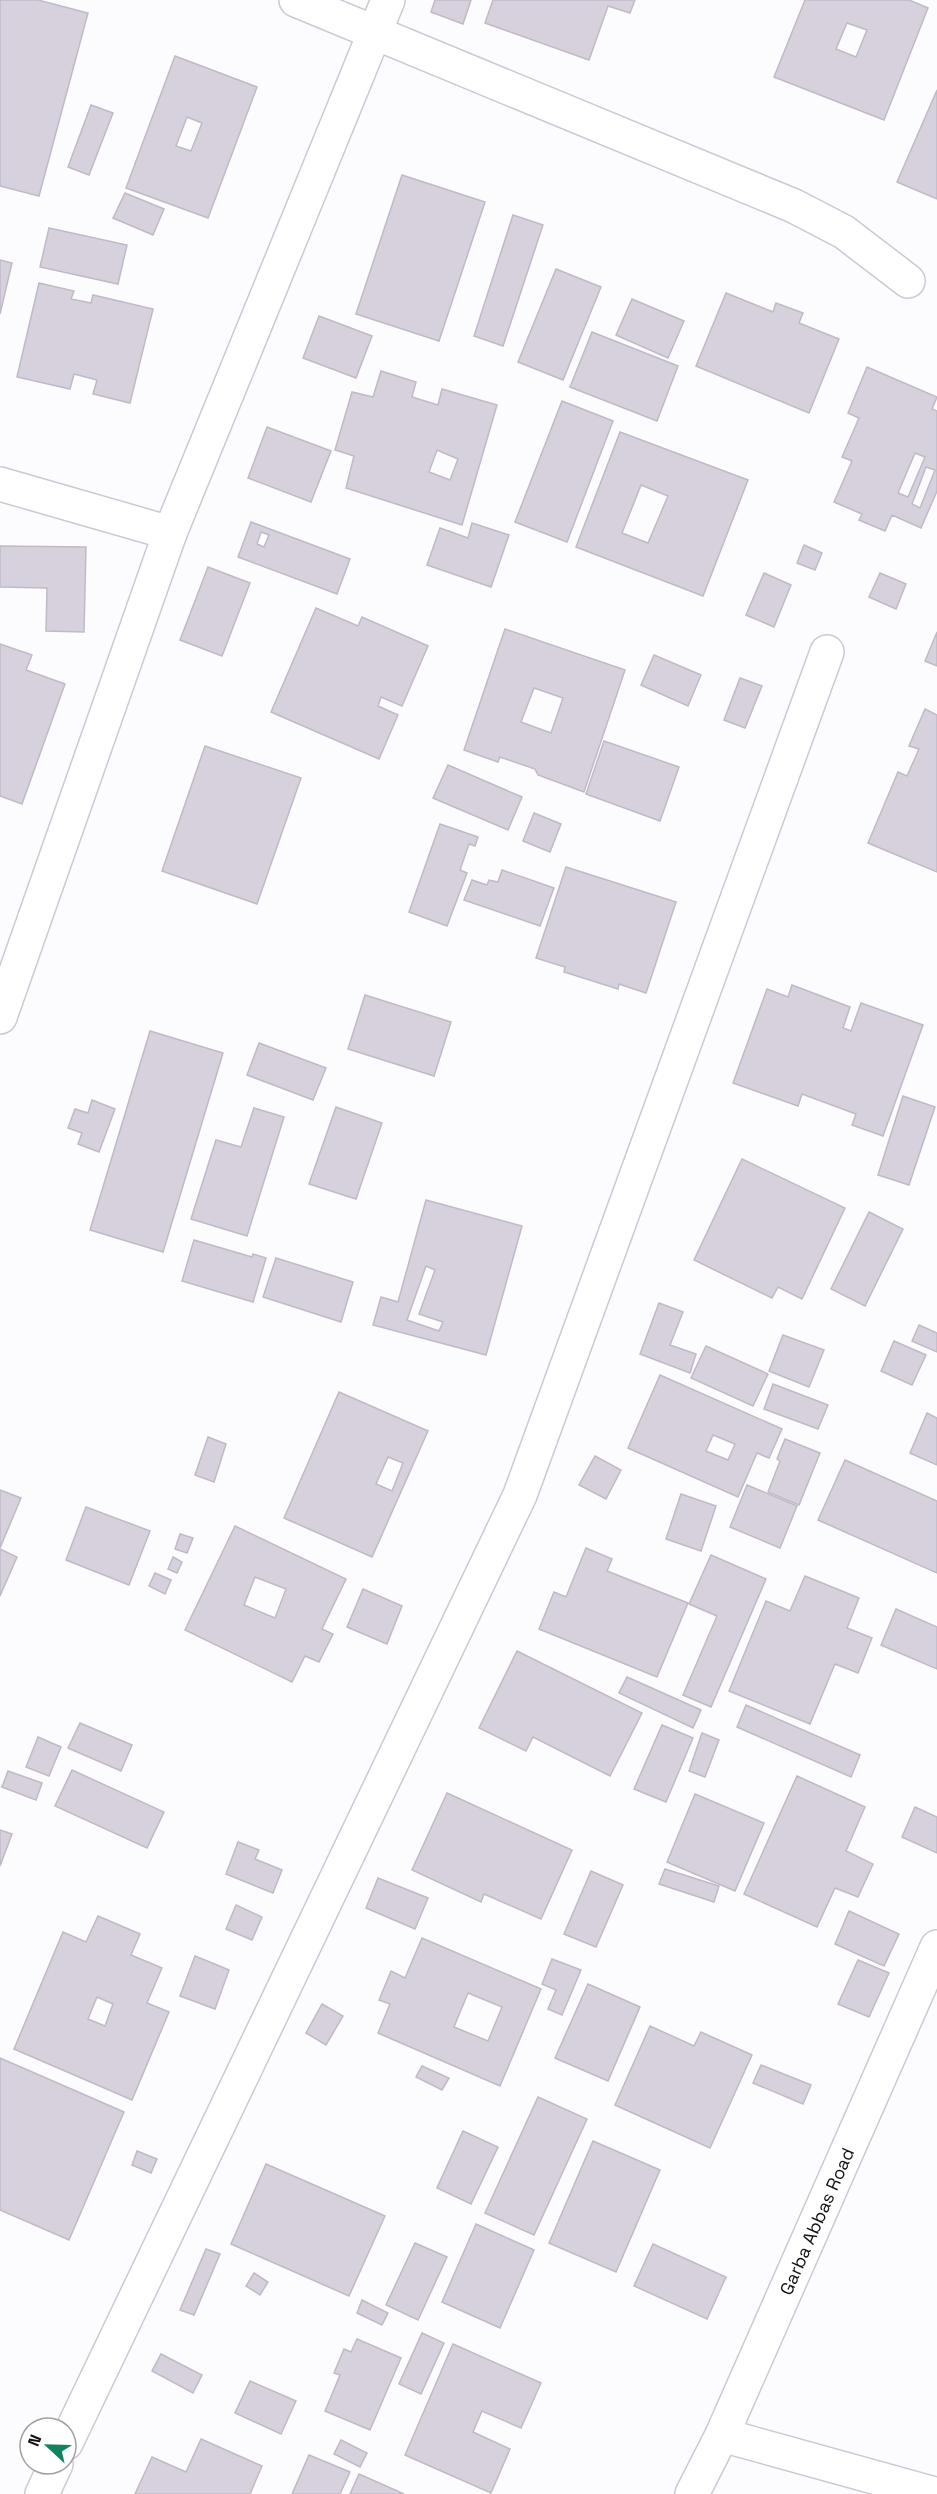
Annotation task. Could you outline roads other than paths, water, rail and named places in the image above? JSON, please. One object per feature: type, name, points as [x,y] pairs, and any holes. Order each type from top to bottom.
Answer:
[{"type":"street","points":[[296,0],[794,206],[844,232],[908,281]]},
{"type":"street","points":[[0,1017],[170,533],[388,0]]},
{"type":"street","points":[[0,484],[170,533]]},
{"type":"street","points":[[78,2418],[520,1495],[827,652]]},
{"type":"street","name":"Garba Abbas Road","points":[[692,2494],[722,2435],[937,1947]]},
{"type":"street","points":[[722,2435],[935,2494]]},
{"type":"street","points":[[42,2494],[50,2476]]}]
